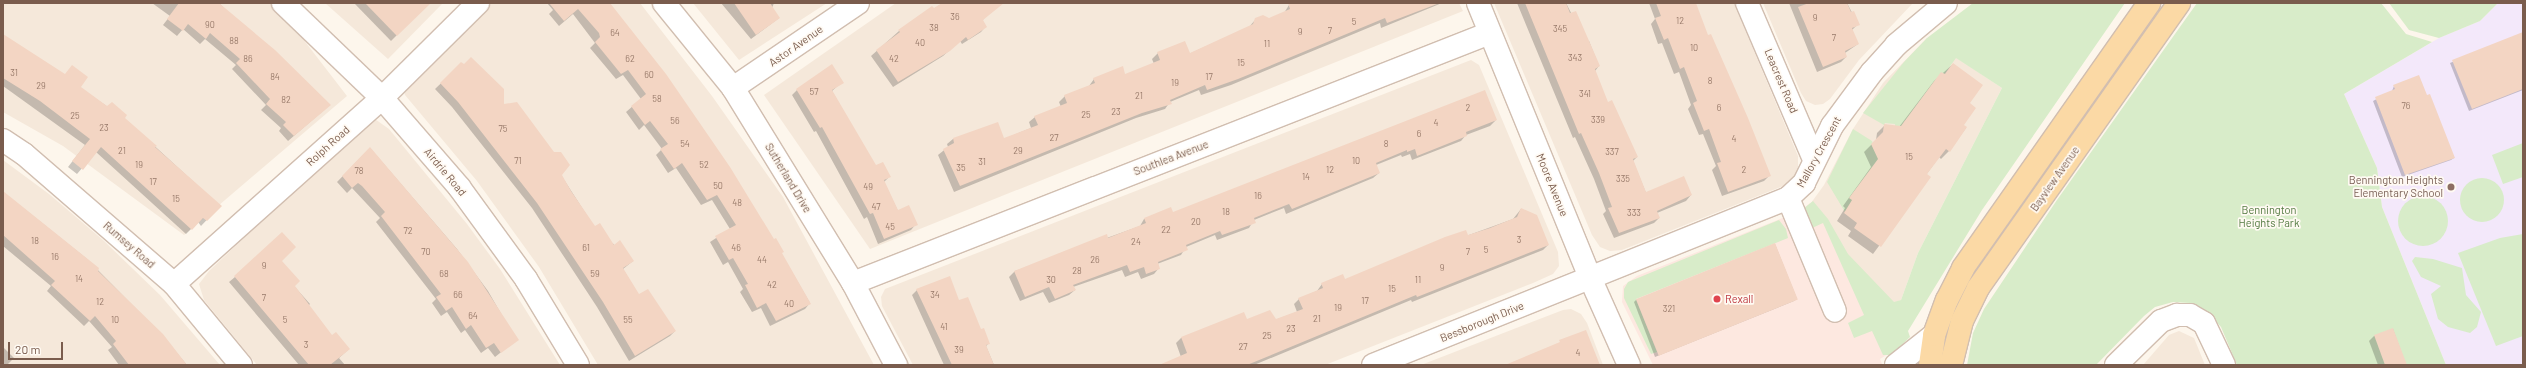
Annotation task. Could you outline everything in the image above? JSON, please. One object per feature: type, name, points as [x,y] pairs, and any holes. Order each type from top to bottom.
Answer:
[{"type":"main road","points":[[1930,365],[1934,335],[1947,300],[1982,238],[2149,3]]},
{"type":"main road","name":"Bayview Avenue","points":[[1951,365],[1962,321],[1978,288],[2179,3]]},
{"type":"street","name":"Airdrie Road","points":[[283,3],[382,98],[459,187],[526,279],[578,365]]},
{"type":"street","name":"Rolph Road","points":[[174,284],[382,98],[478,3]]},
{"type":"street","name":"Sutherland Drive","points":[[664,3],[733,88],[853,283],[896,365]]},
{"type":"street","name":"Astor Avenue","points":[[733,88],[858,3]]},
{"type":"street","name":"Moore Avenue","points":[[1478,3],[1591,280],[1629,365]]},
{"type":"street","name":"Leacrest Road","points":[[1747,3],[1814,159]]},
{"type":"street","name":"Mallory Crescent","points":[[1591,280],[1620,266],[1788,198],[1804,183],[1814,159],[1848,101],[1896,45],[1946,3]]},
{"type":"street","name":"Southlea Avenue","points":[[853,283],[1490,33]]},
{"type":"street","name":"Rumsey Road","points":[[3,140],[24,154],[174,284],[241,365]]},
{"type":"street","points":[[1788,198],[1836,311]]},
{"type":"street","name":"Bessborough Drive","points":[[1373,365],[1591,280]]},
{"type":"street","points":[[2116,365],[2161,322],[2184,315],[2190,315],[2204,324],[2224,365]]},
{"type":"street","points":[[1896,365],[1934,335]]},
{"type":"shaded area","points":[[3,3],[269,3],[286,17],[347,96],[184,235],[63,146],[3,112]]},
{"type":"shaded area","points":[[325,3],[443,3],[388,59]]},
{"type":"shaded area","points":[[492,3],[640,3],[712,96],[783,197],[874,365],[598,365],[539,267],[477,181],[405,95],[403,88],[413,77]]},
{"type":"shaded area","points":[[693,3],[827,3],[739,60]]},
{"type":"shaded area","points":[[896,3],[1459,3],[1463,11],[870,249],[764,95]]},
{"type":"shaded area","points":[[1494,3],[1734,3],[1798,156],[1798,169],[1793,179],[1788,184],[1622,250],[1610,251],[1600,247],[1592,235]]},
{"type":"shaded area","points":[[1763,3],[1913,3],[1859,60],[1830,99],[1823,104],[1815,105],[1806,101],[1801,93]]},
{"type":"shaded area","name":"Bennington Heights Elementary School","points":[[2498,3],[2523,3],[2523,365],[2446,365],[2382,207],[2377,168],[2344,94],[2439,38],[2480,21]]},
{"type":"shaded area","points":[[1927,38],[2002,88],[1918,253],[1901,300],[1891,304],[1845,256],[1825,220],[1811,203],[1824,185],[1853,129],[1883,83]]},
{"type":"shaded area","points":[[1471,60],[1479,65],[1558,252],[1559,266],[1553,274],[1533,283],[1325,365],[913,365],[882,306],[881,297],[885,289]]},
{"type":"shaded area","points":[[372,117],[389,129],[467,224],[500,269],[560,365],[257,365],[204,300],[199,284],[209,271]]},
{"type":"shaded area","points":[[3,160],[49,194],[103,240],[160,295],[220,365],[3,365]]},
{"type":"shaded area","points":[[1810,203],[1825,220],[1903,345],[1880,359],[1882,364],[1879,365],[1653,365],[1622,302],[1623,286],[1637,276],[1800,211]]},
{"type":"shaded area","points":[[1571,309],[1581,314],[1587,323],[1603,365],[1421,365],[1563,310]]},
{"type":"shaded area","points":[[2179,331],[2194,338],[2205,365],[2143,365],[2169,335]]},
{"type":"green space","points":[[1973,3],[2125,3],[1982,210],[1908,331],[1910,337],[1891,355],[1883,355],[1872,331],[1854,338],[1848,323],[1864,315],[1823,223],[1810,229],[1803,209],[1813,201],[1828,219],[1848,254],[1894,302],[1901,300],[1918,253],[2002,88],[1956,58],[1909,123],[1905,120],[1901,128],[1895,127],[1895,124],[1885,123],[1884,125],[1863,113],[1904,62],[1927,38]]},
{"type":"green space","name":"Bennington Heights Park","points":[[2197,3],[2381,3],[2406,34],[2432,42],[2344,94],[2377,168],[2382,207],[2446,365],[2237,365],[2221,327],[2212,317],[2190,303],[2173,302],[2155,307],[2144,316],[2096,365],[1967,365],[1973,333],[1984,309],[2057,200]]},
{"type":"green space","points":[[2389,3],[2498,3],[2480,21],[2439,38],[2409,30]]},
{"type":"green space","points":[[1853,129],[1872,141],[1876,152],[1886,154],[1845,212],[1827,182]]},
{"type":"green space","points":[[2523,143],[2523,177],[2503,184],[2492,155]]},
{"type":"green space","points":[[2486,178],[2491,179],[2498,184],[2503,191],[2503,209],[2498,216],[2491,221],[2478,222],[2473,221],[2466,216],[2461,209],[2460,196],[2461,191],[2466,184],[2473,179]]},
{"type":"green space","points":[[2423,196],[2433,198],[2441,203],[2446,211],[2448,221],[2446,231],[2441,239],[2433,244],[2423,246],[2413,244],[2405,239],[2400,231],[2398,221],[2400,211],[2405,203],[2413,198]]},
{"type":"green space","points":[[1779,220],[1786,229],[1788,238],[1636,299],[1657,352],[1651,354],[1624,298],[1624,289],[1628,282]]},
{"type":"green space","points":[[2523,234],[2523,336],[2496,346],[2458,253],[2500,238]]},
{"type":"green space","points":[[2415,257],[2433,259],[2462,268],[2466,295],[2481,312],[2477,327],[2470,333],[2448,327],[2438,319],[2431,294],[2441,286],[2421,277],[2412,261]]},
{"type":"building","points":[[179,3],[219,3],[275,50],[331,105],[294,136],[283,125],[286,122],[266,104],[270,99],[236,63],[240,59],[210,33],[206,39],[188,24],[183,31],[167,19]]},
{"type":"building","points":[[365,3],[431,3],[397,36]]},
{"type":"building","points":[[549,3],[610,3],[666,74],[730,167],[774,239],[776,238],[784,252],[782,253],[811,304],[776,321],[766,303],[757,308],[745,285],[748,284],[733,258],[729,260],[715,236],[736,225],[717,195],[707,200],[682,163],[674,169],[660,149],[668,144],[650,121],[645,125],[631,106],[646,94],[628,70],[621,74],[595,42],[600,37],[599,33],[578,9],[564,21]]},
{"type":"building","points":[[734,3],[770,3],[780,18],[756,35]]},
{"type":"building","points":[[942,3],[1004,3],[983,20],[987,27],[968,40],[966,37],[950,51],[898,82],[876,50],[900,32],[898,30],[932,6],[934,8]]},
{"type":"building","points":[[1288,3],[1437,4],[1387,23],[1385,18],[1238,79],[1207,90],[1205,85],[1170,100],[1172,104],[1142,113],[960,186],[943,149],[954,143],[953,138],[998,122],[1004,138],[1038,125],[1034,116],[1067,103],[1064,95],[1095,83],[1093,78],[1123,66],[1125,74],[1160,60],[1157,52],[1185,41],[1190,53],[1253,24],[1255,18],[1263,15],[1269,18],[1290,9]]},
{"type":"building","points":[[1525,3],[1566,3],[1570,13],[1576,11],[1600,66],[1595,69],[1608,102],[1612,100],[1638,157],[1633,159],[1646,192],[1684,176],[1692,195],[1657,211],[1660,218],[1619,233],[1608,208],[1612,207],[1599,173],[1581,133],[1579,134]]},
{"type":"building","points":[[1656,3],[1696,3],[1708,35],[1711,34],[1748,118],[1771,176],[1728,192],[1717,163],[1721,162],[1709,129],[1704,131],[1693,103],[1697,101],[1684,67],[1680,69],[1668,38],[1664,40],[1655,18],[1661,16]]},
{"type":"building","points":[[1809,3],[1847,3],[1851,12],[1854,11],[1860,25],[1852,28],[1859,44],[1845,51],[1847,57],[1823,67],[1798,7]]},
{"type":"building","points":[[2523,32],[2523,89],[2472,109],[2452,60]]},
{"type":"building","points":[[3,34],[65,74],[72,65],[88,77],[81,87],[107,106],[112,102],[127,115],[125,118],[157,146],[155,147],[222,206],[207,221],[203,218],[192,230],[101,147],[83,170],[72,161],[90,139],[40,101],[3,78]]},
{"type":"building","points":[[471,57],[504,89],[504,104],[517,102],[554,152],[561,152],[570,165],[562,175],[571,191],[595,226],[600,223],[614,245],[620,240],[634,261],[623,268],[639,294],[648,289],[676,331],[635,356],[603,302],[537,203],[458,102],[440,83],[461,62],[464,64]]},
{"type":"building","points":[[1953,63],[1983,85],[1970,103],[1976,108],[1964,125],[1967,127],[1950,152],[1946,149],[1927,174],[1931,177],[1881,247],[1854,228],[1857,223],[1844,213],[1852,200],[1849,198],[1878,159],[1871,144],[1883,132],[1884,124],[1901,126],[1941,72],[1945,74]]},
{"type":"building","points":[[832,64],[844,83],[832,90],[876,165],[883,162],[891,177],[884,180],[898,210],[909,205],[918,225],[884,239],[873,213],[870,214],[822,127],[820,128],[796,89]]},
{"type":"building","points":[[2419,75],[2427,95],[2430,94],[2455,158],[2405,175],[2375,97],[2395,89],[2393,85]]},
{"type":"building","points":[[1485,90],[1497,120],[1466,132],[1467,136],[1417,156],[1415,149],[1407,152],[1407,150],[1376,163],[1380,173],[1292,209],[1289,204],[1254,218],[1256,223],[1222,235],[1220,231],[1186,245],[1188,250],[1158,262],[1160,269],[1146,274],[1144,267],[1130,272],[1127,265],[1073,285],[1076,290],[1055,299],[1049,287],[1025,297],[1014,271],[1107,234],[1108,238],[1146,223],[1144,218],[1171,207],[1173,212]]},
{"type":"building","points":[[370,147],[468,262],[519,340],[501,353],[494,343],[486,348],[471,325],[466,329],[452,307],[446,311],[436,297],[441,294],[381,216],[385,212],[362,186],[358,183],[352,188],[342,176]]},
{"type":"building","points":[[3,191],[99,268],[98,271],[163,334],[187,365],[129,365],[113,344],[116,341],[95,316],[90,321],[51,285],[55,281],[3,235]]},
{"type":"building","points":[[1521,208],[1537,215],[1549,245],[1417,297],[1416,295],[1247,365],[1159,365],[1187,353],[1181,337],[1244,312],[1247,319],[1270,310],[1276,319],[1303,309],[1298,298],[1323,288],[1321,283],[1343,274],[1345,279],[1445,237],[1466,230],[1468,235],[1490,228],[1517,217]]},
{"type":"building","points":[[282,232],[296,247],[282,261],[300,281],[295,286],[332,335],[336,332],[350,349],[330,365],[309,365],[234,276]]},
{"type":"building","name":"Rexall","points":[[1775,243],[1798,300],[1659,356],[1636,299]]},
{"type":"building","points":[[950,276],[959,300],[968,297],[981,329],[984,328],[990,344],[986,345],[994,365],[952,365],[916,289]]},
{"type":"building","points":[[2393,328],[2407,365],[2385,365],[2374,335]]},
{"type":"building","points":[[1586,330],[1600,365],[1505,365],[1560,342],[1559,340]]},
{"type":"place","name":"Bennington Heights Elementary School","points":[[2451,187]]},
{"type":"place","name":"Rexall","points":[[1717,299]]}]
